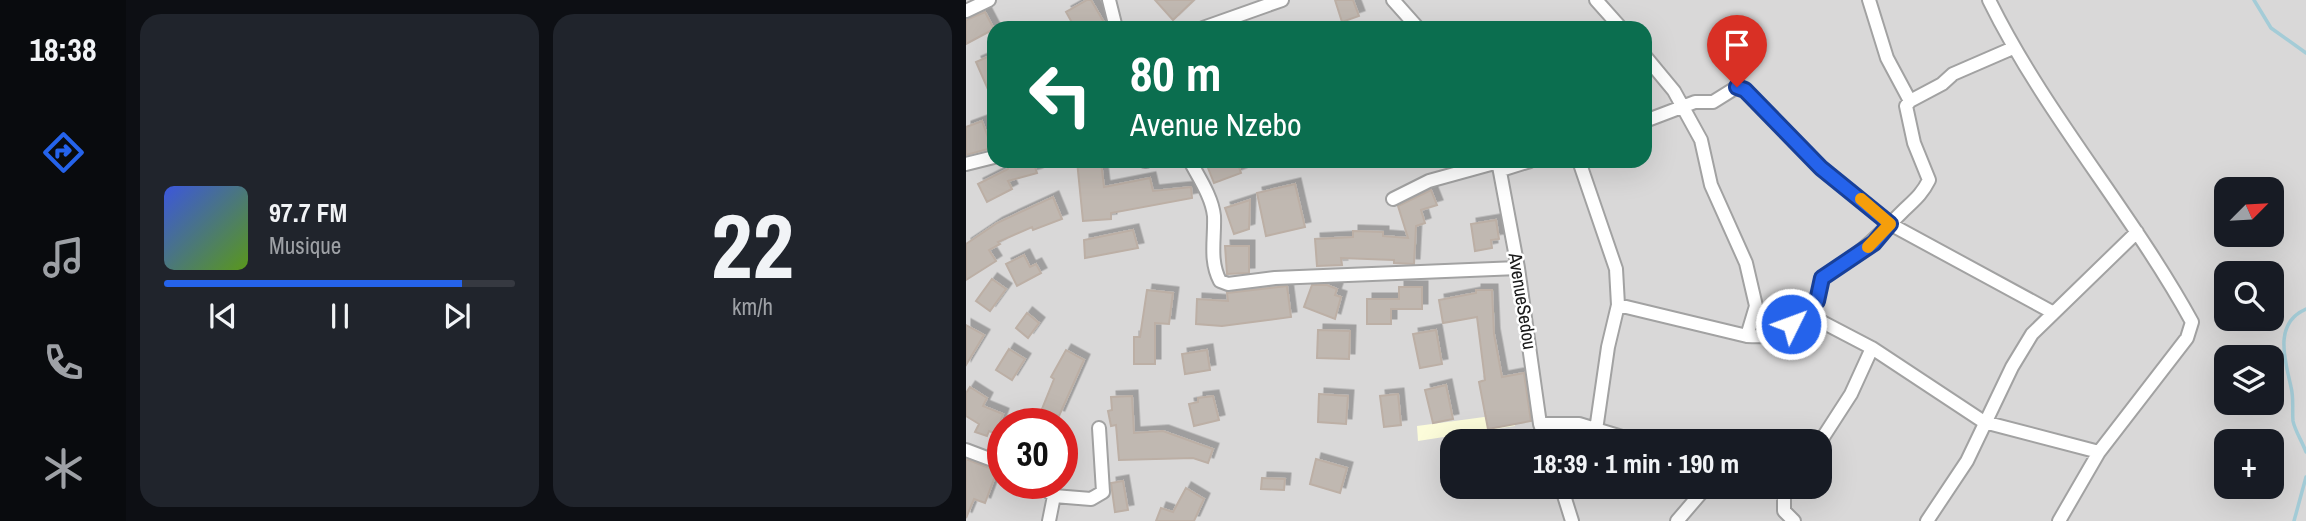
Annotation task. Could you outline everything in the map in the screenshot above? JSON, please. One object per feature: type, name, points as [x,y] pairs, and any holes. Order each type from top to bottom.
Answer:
[{"type":"street","points":[[966,10],[989,0]]},
{"type":"street","points":[[1109,0],[1114,21]]},
{"type":"street","points":[[1223,21],[1282,0]]},
{"type":"street","points":[[1393,0],[1412,21]]},
{"type":"street","points":[[1596,0],[1615,21]]},
{"type":"street","points":[[1869,0],[1887,58],[1910,101]]},
{"type":"street","points":[[1989,0],[2013,48],[2137,232],[2188,315],[2192,330],[2099,452],[2059,521]]},
{"type":"street","points":[[1618,305],[1747,336],[1777,336],[1817,301],[1822,278],[1874,243],[1890,224],[1921,197],[1929,180],[1911,134],[1906,106],[1910,101],[1931,91],[1953,74],[2013,48]]},
{"type":"street","points":[[1652,64],[1674,91],[1701,140],[1711,185],[1751,278],[1756,316],[1747,336]]},
{"type":"street","points":[[1652,118],[1695,102],[1713,102],[1737,87],[1745,90],[1821,168],[1890,224],[2052,312]]},
{"type":"street","points":[[966,164],[987,158]]},
{"type":"street","points":[[1193,168],[1214,214],[1212,250],[1217,274],[1220,281],[1228,284],[1275,278],[1518,268]]},
{"type":"street","points":[[1393,199],[1439,178],[1482,168]]},
{"type":"street","name":"AvenueSedou","points":[[1500,168],[1518,268],[1542,429]]},
{"type":"street","points":[[1581,168],[1616,270],[1618,305],[1608,347],[1596,429]]},
{"type":"street","points":[[1927,521],[1967,461],[1984,422],[2032,334],[2137,232]]},
{"type":"street","points":[[1805,313],[1872,348],[1984,422],[2099,452]]},
{"type":"street","points":[[1828,429],[1851,394],[1872,348]]},
{"type":"street","points":[[1540,424],[1579,424],[1593,429]]},
{"type":"street","points":[[1078,498],[1091,499],[1103,492],[1098,428]]},
{"type":"street","points":[[966,450],[987,458]]},
{"type":"street","points":[[1049,521],[1053,499]]},
{"type":"street","points":[[1565,499],[1572,521]]},
{"type":"street","points":[[1677,521],[1696,499]]},
{"type":"street","points":[[1783,499],[1784,511],[1794,521]]},
{"type":"shaded area","points":[[966,0],[2306,0],[2306,521],[966,521]]},
{"type":"shaded area","points":[[1514,413],[1515,426],[1496,429],[1440,429],[1440,438],[1418,441],[1417,426]]},
{"type":"building","points":[[1091,0],[1103,21],[1071,21],[1066,12]]},
{"type":"building","points":[[1155,0],[1194,0],[1173,20]]},
{"type":"building","points":[[1335,0],[1353,0],[1359,16],[1342,21]]},
{"type":"building","points":[[985,12],[990,21],[987,21],[987,33],[966,44],[966,20]]},
{"type":"building","points":[[987,57],[987,87],[976,62]]},
{"type":"building","points":[[982,121],[987,134],[987,149],[966,155],[966,127]]},
{"type":"building","points":[[1035,168],[1037,173],[1008,181],[1012,189],[987,202],[978,184],[1008,169]]},
{"type":"building","points":[[1078,168],[1102,168],[1104,187],[1150,178],[1153,191],[1191,187],[1192,198],[1111,213],[1111,219],[1083,221]]},
{"type":"building","points":[[1208,168],[1239,168],[1241,173],[1214,183]]},
{"type":"building","points":[[1295,184],[1305,227],[1266,236],[1257,193]]},
{"type":"building","points":[[1431,190],[1437,205],[1421,210],[1425,223],[1416,226],[1414,264],[1394,263],[1394,260],[1341,258],[1342,265],[1317,266],[1315,239],[1353,237],[1353,231],[1383,232],[1383,236],[1408,238],[1398,206]]},
{"type":"building","points":[[1053,197],[1062,219],[1033,230],[1032,227],[998,242],[1000,244],[989,250],[996,261],[966,280],[966,244],[997,223]]},
{"type":"building","points":[[1250,200],[1249,229],[1234,234],[1225,208]]},
{"type":"building","points":[[1496,220],[1499,239],[1491,240],[1492,248],[1475,251],[1471,224]]},
{"type":"building","points":[[1133,230],[1138,248],[1085,258],[1084,240]]},
{"type":"building","points":[[1225,246],[1249,246],[1249,273],[1227,274]]},
{"type":"building","points":[[1024,255],[1030,267],[1036,264],[1041,273],[1017,286],[1006,264]]},
{"type":"building","points":[[992,279],[1006,289],[990,311],[976,301]]},
{"type":"building","points":[[1312,285],[1327,285],[1337,289],[1335,295],[1341,297],[1335,319],[1304,307]]},
{"type":"building","points":[[1287,286],[1291,317],[1222,326],[1196,324],[1197,299],[1228,301],[1227,293]]},
{"type":"building","points":[[1399,287],[1422,287],[1422,309],[1391,309],[1391,324],[1367,324],[1367,299],[1399,299]]},
{"type":"building","points":[[1147,290],[1173,293],[1169,324],[1155,323],[1155,364],[1134,364],[1134,337],[1140,337]]},
{"type":"building","points":[[1476,290],[1492,290],[1494,334],[1502,377],[1524,373],[1531,421],[1488,429],[1479,382],[1485,380],[1477,317],[1443,323],[1439,300],[1476,293]]},
{"type":"building","points":[[1027,313],[1039,323],[1028,338],[1016,328]]},
{"type":"building","points":[[966,325],[984,335],[966,365]]},
{"type":"building","points":[[1318,330],[1350,331],[1349,359],[1317,358]]},
{"type":"building","points":[[1436,330],[1442,364],[1420,368],[1413,334]]},
{"type":"building","points":[[1009,349],[1025,359],[1012,380],[996,370]]},
{"type":"building","points":[[1066,350],[1084,360],[1063,408],[1042,408],[1054,379],[1051,377]]},
{"type":"building","points":[[1207,350],[1210,370],[1185,374],[1182,354]]},
{"type":"building","points":[[1446,385],[1453,419],[1433,423],[1425,390]]},
{"type":"building","points":[[970,387],[987,398],[983,406],[988,408],[987,436],[975,432],[979,424],[966,416],[966,393]]},
{"type":"building","points":[[1319,394],[1348,396],[1346,424],[1318,422]]},
{"type":"building","points":[[1398,394],[1401,425],[1384,427],[1380,396]]},
{"type":"building","points":[[1132,396],[1134,433],[1163,431],[1213,449],[1208,463],[1193,458],[1119,460],[1116,425],[1111,426],[1108,411],[1112,410],[1111,397]]},
{"type":"building","points":[[1213,396],[1219,420],[1194,426],[1189,404],[1198,402],[1198,398]]},
{"type":"building","points":[[966,459],[987,467],[987,498],[985,503],[974,499],[966,518]]},
{"type":"building","points":[[1316,459],[1347,468],[1340,493],[1310,484]]},
{"type":"building","points":[[1262,478],[1285,479],[1284,490],[1261,489]]},
{"type":"building","points":[[1123,481],[1128,510],[1115,512],[1111,483]]},
{"type":"building","points":[[1186,488],[1204,499],[1194,521],[1156,521],[1161,508],[1173,512]]},
{"type":"waterway","points":[[2254,0],[2271,28],[2306,53]]},
{"type":"waterway","points":[[2306,309],[2289,323],[2284,343],[2293,421],[2306,452]]},
{"type":"waterway","points":[[2294,521],[2306,477]]},
{"type":"slow traffic","points":[[1861,199],[1890,224],[1868,247]]},
{"type":"route","points":[[1737,87],[1745,90],[1821,168],[1890,224],[1874,243],[1858,256],[1822,278],[1817,301],[1791,324]]}]
